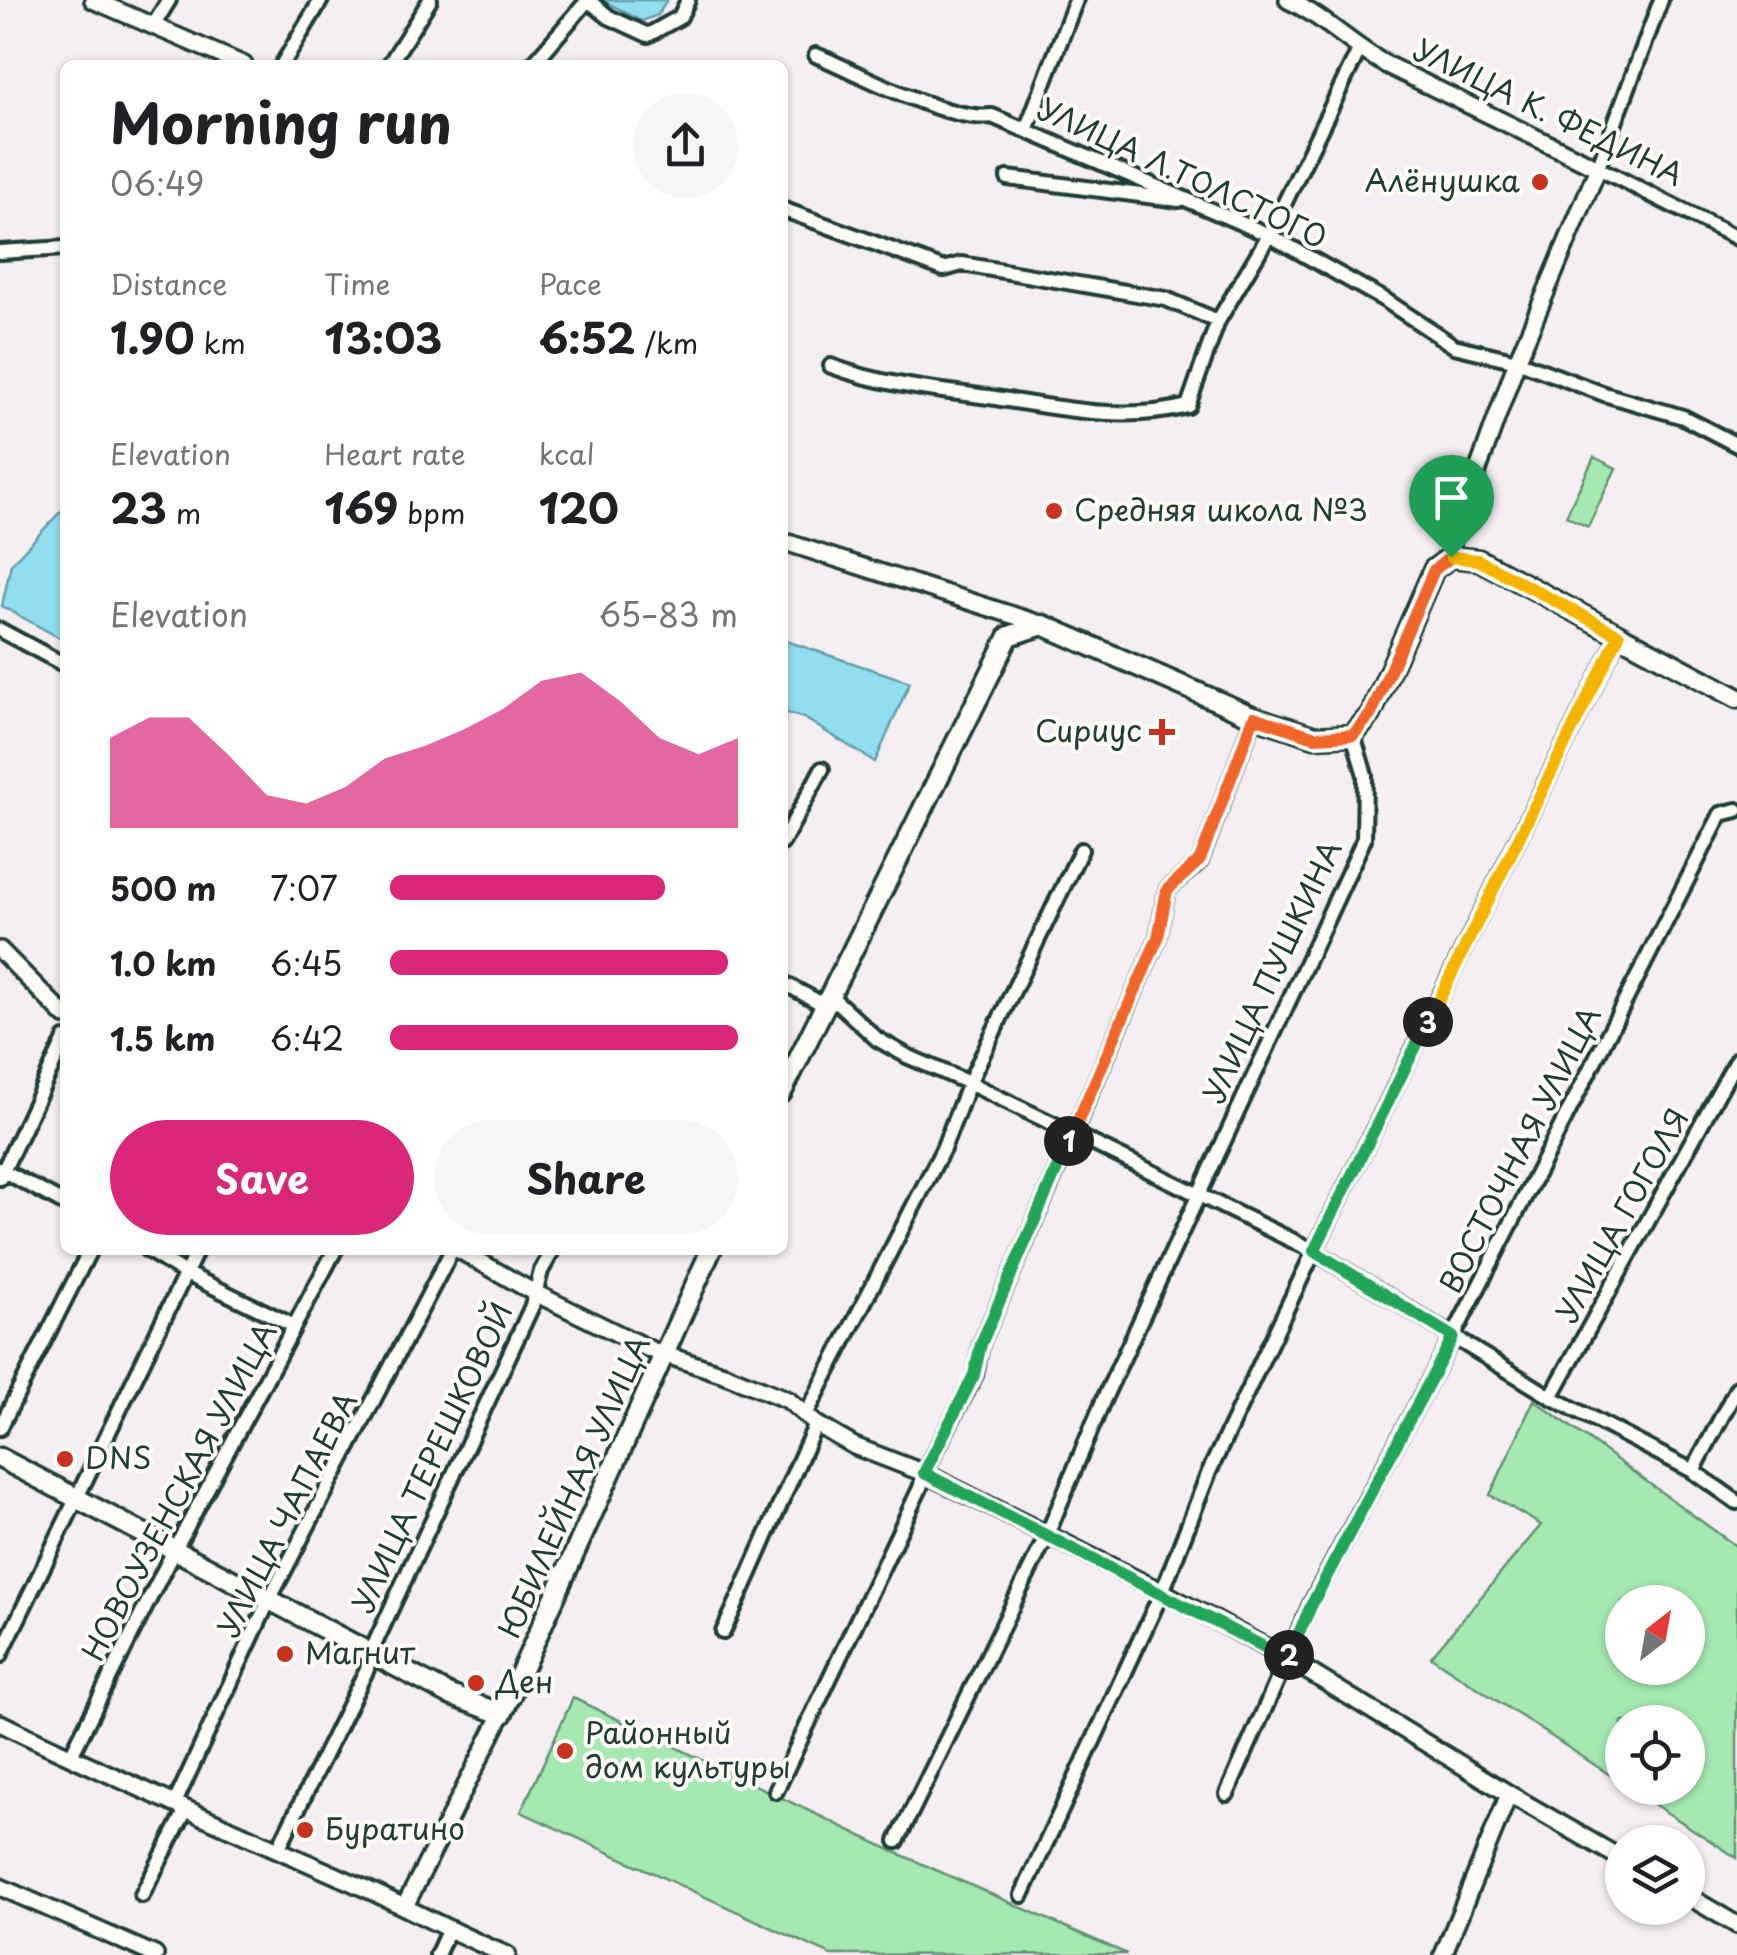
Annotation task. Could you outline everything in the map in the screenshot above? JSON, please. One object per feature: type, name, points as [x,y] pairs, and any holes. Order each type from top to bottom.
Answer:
[{"type":"main road","points":[[788,1080],[1009,636],[1043,625],[1254,717],[1315,737],[1353,735],[1371,714],[1434,570],[1451,557],[1478,560],[1737,698]]},
{"type":"main road","name":"ЮБИЛЕЙНАЯ УЛИЦА","points":[[502,1714],[709,1255]]},
{"type":"main road","points":[[0,1458],[450,1695],[502,1714]]},
{"type":"street","points":[[93,0],[232,60]]},
{"type":"street","points":[[153,26],[169,0]]},
{"type":"street","points":[[285,60],[321,0]]},
{"type":"street","points":[[392,60],[430,0]]},
{"type":"street","points":[[536,60],[588,0],[608,17],[648,35],[680,17],[688,0]]},
{"type":"street","points":[[1026,130],[1076,0]]},
{"type":"street","name":"УЛИЦА К. ФЕДИНА","points":[[1288,0],[1316,13],[1360,50],[1737,238]]},
{"type":"street","points":[[1451,557],[1451,545],[1518,361],[1598,168],[1661,0]]},
{"type":"street","points":[[831,366],[870,380],[1090,412],[1167,411],[1188,406],[1218,321],[1269,235],[1360,50]]},
{"type":"street","name":"УЛИЦА Л.ТОЛСТОГО","points":[[816,55],[923,101],[973,118],[992,116],[1269,235],[1386,300],[1454,346],[1518,361],[1604,394],[1683,418],[1737,445]]},
{"type":"street","points":[[1008,178],[1196,203]]},
{"type":"street","points":[[788,211],[944,269],[962,264],[1166,299],[1218,321]]},
{"type":"street","points":[[0,252],[60,248]]},
{"type":"street","points":[[788,543],[1043,625]]},
{"type":"street","points":[[0,630],[60,662]]},
{"type":"street","points":[[1022,1896],[1162,1592],[1209,1472],[1619,635]]},
{"type":"street","points":[[776,1791],[912,1506],[924,1473],[974,1375],[981,1344],[1158,938],[1167,890],[1200,860],[1254,717]]},
{"type":"street","name":"УЛИЦА ПУШКИНА","points":[[897,1841],[1047,1534],[1104,1401],[1364,839],[1365,775],[1353,735]]},
{"type":"street","points":[[788,832],[822,769]]},
{"type":"street","name":"ВОСТОЧНАЯ УЛИЦА","points":[[1227,1794],[1312,1604],[1721,814],[1737,810]]},
{"type":"street","points":[[723,1632],[761,1553],[810,1420],[943,1149],[970,1082],[1081,850]]},
{"type":"street","points":[[0,950],[60,1011]]},
{"type":"street","points":[[788,985],[824,1005],[836,1001],[877,1039],[907,1056],[970,1082],[1314,1251],[1551,1397],[1693,1472],[1737,1502]]},
{"type":"street","points":[[60,1049],[1,1173],[60,1202]]},
{"type":"street","name":"УЛИЦА ГОГОЛЯ","points":[[1551,1397],[1737,1059]]},
{"type":"street","points":[[0,1428],[87,1255]]},
{"type":"street","points":[[156,1255],[294,1326]]},
{"type":"street","points":[[0,1656],[194,1255]]},
{"type":"street","name":"НОВОУЗЕНСКАЯ УЛИЦА","points":[[70,1757],[332,1255]]},
{"type":"street","name":"УЛИЦА ЧАПАЕВА","points":[[142,1895],[269,1600],[453,1255]]},
{"type":"street","points":[[465,1255],[665,1356],[788,1400],[810,1420],[854,1446],[924,1473],[1162,1592],[1288,1659],[1605,1849]]},
{"type":"street","name":"УЛИЦА ТЕРЕШКОВОЙ","points":[[278,1850],[368,1669],[370,1654],[532,1306],[533,1292],[552,1255]]},
{"type":"street","points":[[1693,1472],[1737,1388]]},
{"type":"street","name":"ЮБИЛЕЙНАЯ УЛИЦА","points":[[405,1906],[502,1714]]},
{"type":"street","points":[[0,1723],[507,1955]]},
{"type":"street","points":[[1443,1955],[1510,1794]]},
{"type":"street","points":[[0,1887],[156,1955]]},
{"type":"street","points":[[1705,1906],[1737,1924]]},
{"type":"street","points":[[438,1955],[448,1931]]},
{"type":"green space","points":[[1594,457],[1616,468],[1588,527],[1566,516]]},
{"type":"green space","points":[[1534,1400],[1737,1547],[1737,1858],[1705,1837],[1705,1825],[1686,1825],[1655,1805],[1705,1805],[1705,1705],[1605,1705],[1605,1772],[1431,1657],[1541,1525],[1490,1495]]},
{"type":"green space","points":[[573,1698],[895,1852],[1127,1954],[831,1955],[521,1812]]},
{"type":"water","points":[[602,0],[667,0],[658,15],[642,21]]},
{"type":"water","points":[[60,512],[60,638],[2,606],[11,564]]},
{"type":"water","points":[[788,642],[910,682],[875,762],[804,718],[788,713]]},
{"type":"place","name":"Алёнушка","points":[[1540,182]]},
{"type":"place","name":"Средняя школа №3","points":[[1054,511]]},
{"type":"place","name":"Сириус","points":[[1162,732]]},
{"type":"place","name":"DNS","points":[[65,1459]]},
{"type":"place","name":"Магнит","points":[[285,1654]]},
{"type":"place","name":"Ден","points":[[476,1683]]},
{"type":"place","name":"Районный дом культуры","points":[[565,1751]]},
{"type":"place","name":"Буратино","points":[[305,1830]]},
{"type":"route","points":[[1451,557],[1478,560],[1619,635],[1314,1251],[1453,1337],[1312,1604],[1288,1659],[924,1473],[974,1375],[981,1344],[1134,997],[1158,938],[1167,890],[1200,860],[1254,717],[1315,737],[1353,735],[1371,714],[1434,570],[1451,557]]}]
